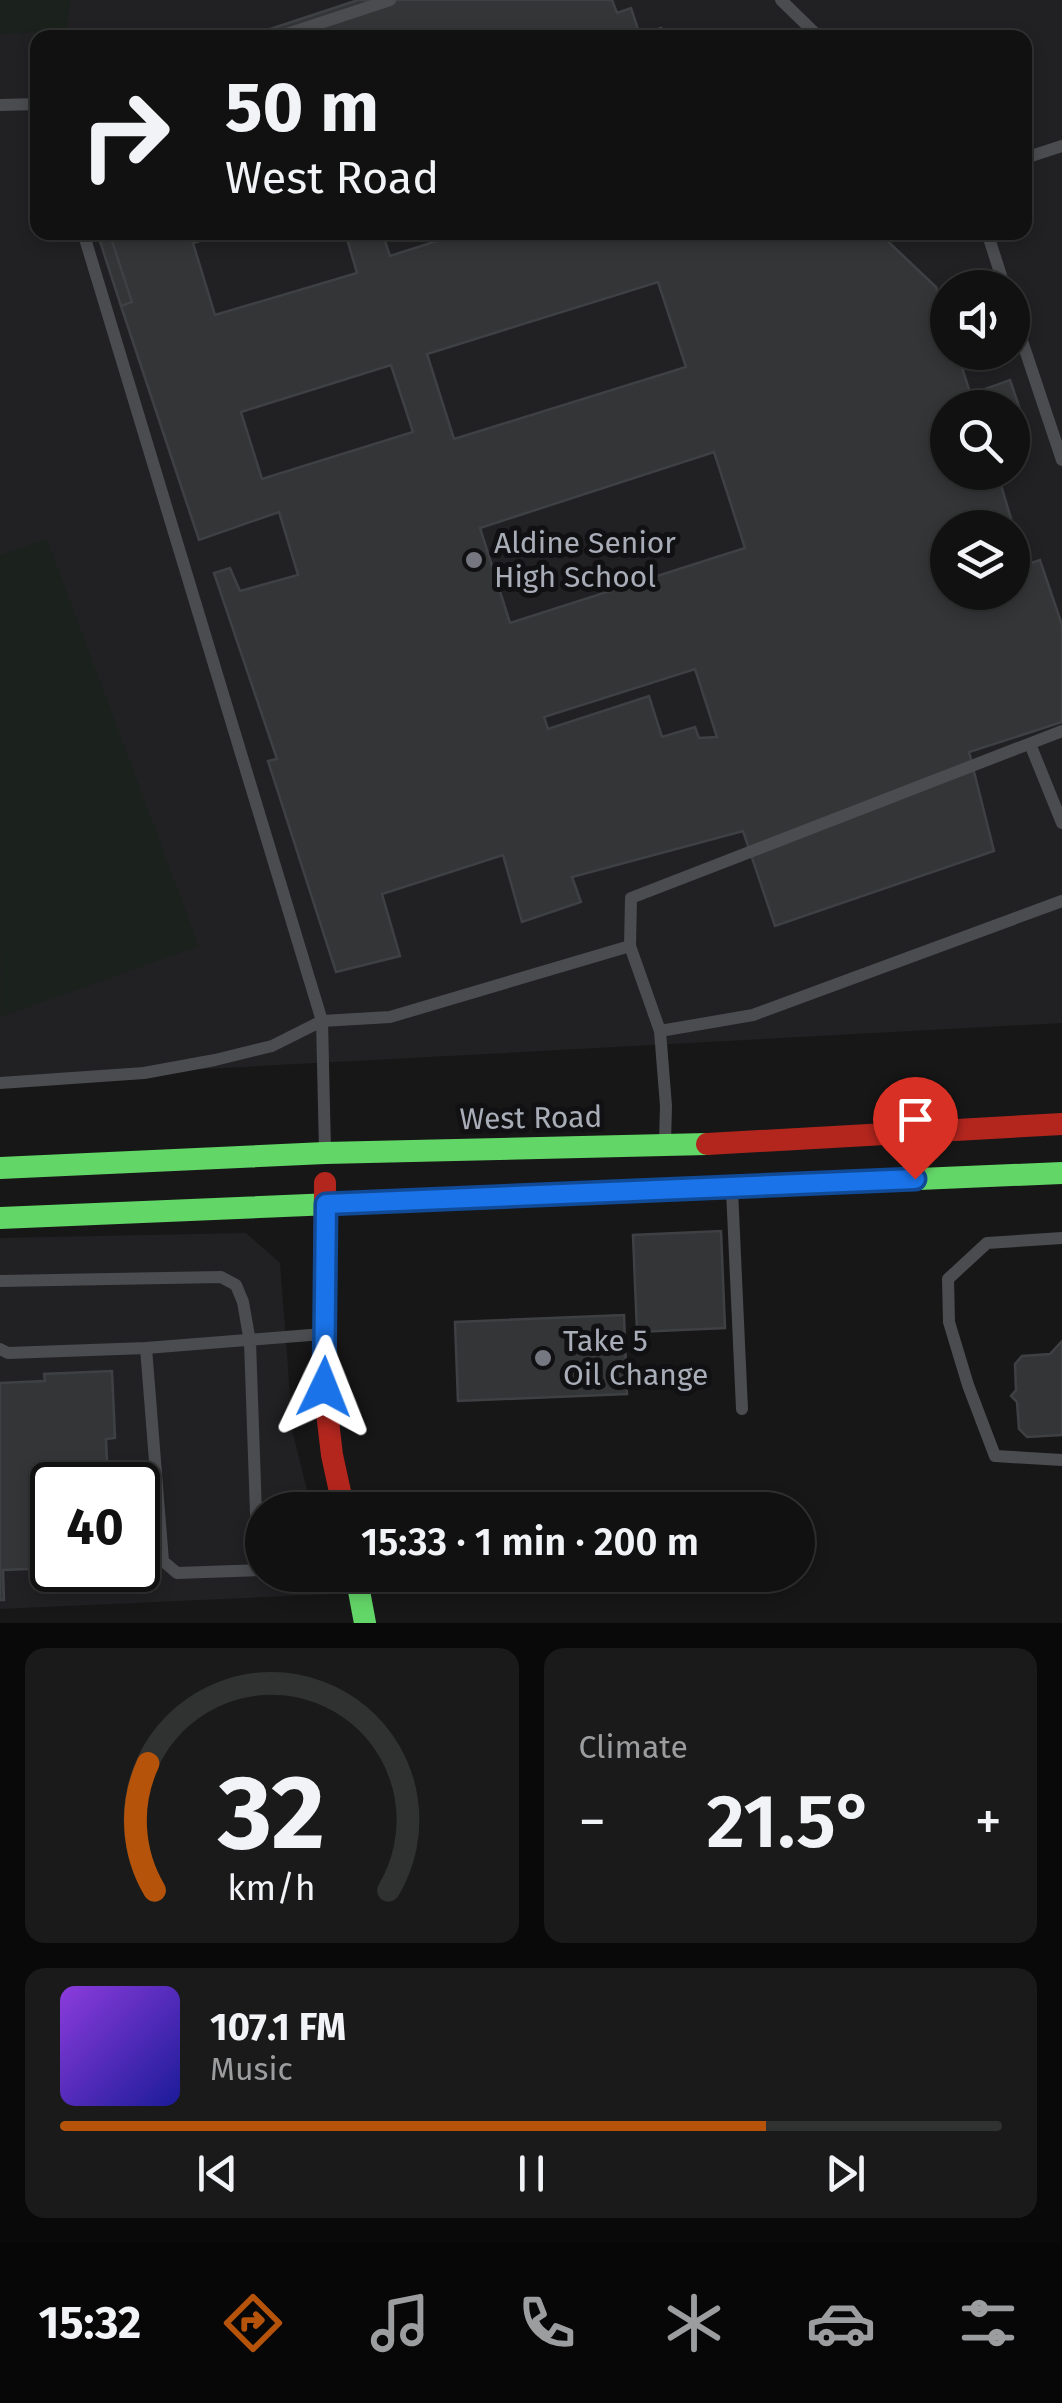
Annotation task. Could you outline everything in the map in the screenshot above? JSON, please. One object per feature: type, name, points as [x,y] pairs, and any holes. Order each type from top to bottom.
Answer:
[{"type":"main road","name":"West Road","points":[[0,1168],[324,1153],[664,1146],[1062,1124]]},
{"type":"main road","points":[[664,1146],[668,1192]]},
{"type":"main road","points":[[324,1153],[324,1387],[340,1492]]},
{"type":"main road","points":[[0,1218],[1062,1173]]},
{"type":"main road","points":[[359,1592],[365,1623]]},
{"type":"lane","points":[[299,30],[390,0]]},
{"type":"lane","points":[[780,0],[812,30]]},
{"type":"lane","points":[[0,105],[30,104]]},
{"type":"lane","points":[[1032,156],[1062,146]]},
{"type":"lane","points":[[85,240],[322,1021],[324,1153]]},
{"type":"lane","points":[[989,240],[999,270]]},
{"type":"lane","points":[[1030,365],[1062,460]]},
{"type":"lane","points":[[664,1146],[666,1106],[660,1031],[630,946],[630,898],[1062,731]]},
{"type":"lane","points":[[1030,744],[1062,823]]},
{"type":"lane","points":[[660,1031],[753,1015],[1062,900]]},
{"type":"lane","points":[[0,1083],[144,1073],[215,1060],[272,1046],[322,1021],[390,1017],[630,946]]},
{"type":"lane","points":[[732,1187],[742,1409]]},
{"type":"lane","points":[[1062,1238],[987,1243],[948,1280],[949,1322],[996,1456],[1062,1460]]},
{"type":"lane","points":[[0,1281],[221,1277],[236,1285],[244,1302],[250,1342],[257,1492]]},
{"type":"lane","points":[[0,1349],[8,1353],[146,1348],[326,1334]]},
{"type":"lane","points":[[146,1348],[163,1561],[177,1573],[245,1571]]},
{"type":"shaded area","name":"Aldine Senior High School","points":[[0,0],[1062,0],[1062,1023],[0,1080]]},
{"type":"shaded area","points":[[0,0],[71,0],[66,30],[0,34]]},
{"type":"shaded area","points":[[47,539],[199,946],[1,1017],[0,555]]},
{"type":"shaded area","points":[[246,1233],[280,1263],[293,1434],[308,1492],[245,1492],[245,1592],[333,1594],[0,1609],[0,1238]]},
{"type":"building","points":[[358,0],[397,0],[306,30],[267,30]]},
{"type":"building","points":[[397,0],[612,0],[617,13],[631,8],[638,30],[306,30]]},
{"type":"building","points":[[100,240],[112,240],[132,302],[121,306]]},
{"type":"building","points":[[112,240],[203,240],[193,243],[215,315],[357,273],[347,240],[385,240],[390,256],[440,240],[886,240],[930,281],[930,370],[963,370],[969,390],[930,390],[930,490],[1002,490],[1008,510],[930,510],[930,610],[1030,610],[1030,563],[1040,560],[1062,625],[1062,722],[969,752],[994,851],[775,926],[743,831],[572,877],[581,902],[522,922],[503,855],[382,894],[400,956],[336,972],[268,761],[277,759],[214,573],[230,568],[240,591],[298,575],[279,512],[199,540],[121,306],[132,302]],"holes":[[[658,282],[686,367],[454,439],[427,354]],[[391,365],[413,432],[262,479],[241,412]],[[714,452],[745,548],[510,623],[480,528]],[[695,669],[717,737],[699,738],[695,727],[662,737],[649,696],[548,729],[544,717]]]},
{"type":"building","points":[[1010,380],[1013,390],[982,390]]},
{"type":"building","points":[[721,1231],[725,1328],[637,1332],[633,1235]]},
{"type":"building","points":[[624,1315],[627,1394],[458,1401],[455,1322]]},
{"type":"building","points":[[1062,1341],[1062,1435],[1027,1437],[1019,1429],[1017,1402],[1011,1396],[1016,1390],[1015,1364],[1022,1356],[1050,1354]]},
{"type":"building","points":[[112,1371],[115,1438],[106,1439],[107,1462],[30,1462],[30,1569],[3,1570],[4,1600],[0,1600],[0,1383],[45,1381],[44,1374]]},
{"type":"traffic: fast","points":[[0,1168],[325,1153],[707,1144]]},
{"type":"traffic: fast","points":[[0,1218],[1062,1173]]},
{"type":"traffic: fast","points":[[359,1592],[365,1623]]},
{"type":"traffic: jam","points":[[707,1144],[1062,1124]]},
{"type":"traffic: jam","points":[[325,1183],[324,1387],[340,1492]]},
{"type":"place","name":"Aldine Senior High School","points":[[474,560]]},
{"type":"place","name":"Take 5 Oil Change","points":[[543,1358]]},
{"type":"route","points":[[324,1387],[326,1204],[915,1179]]}]
